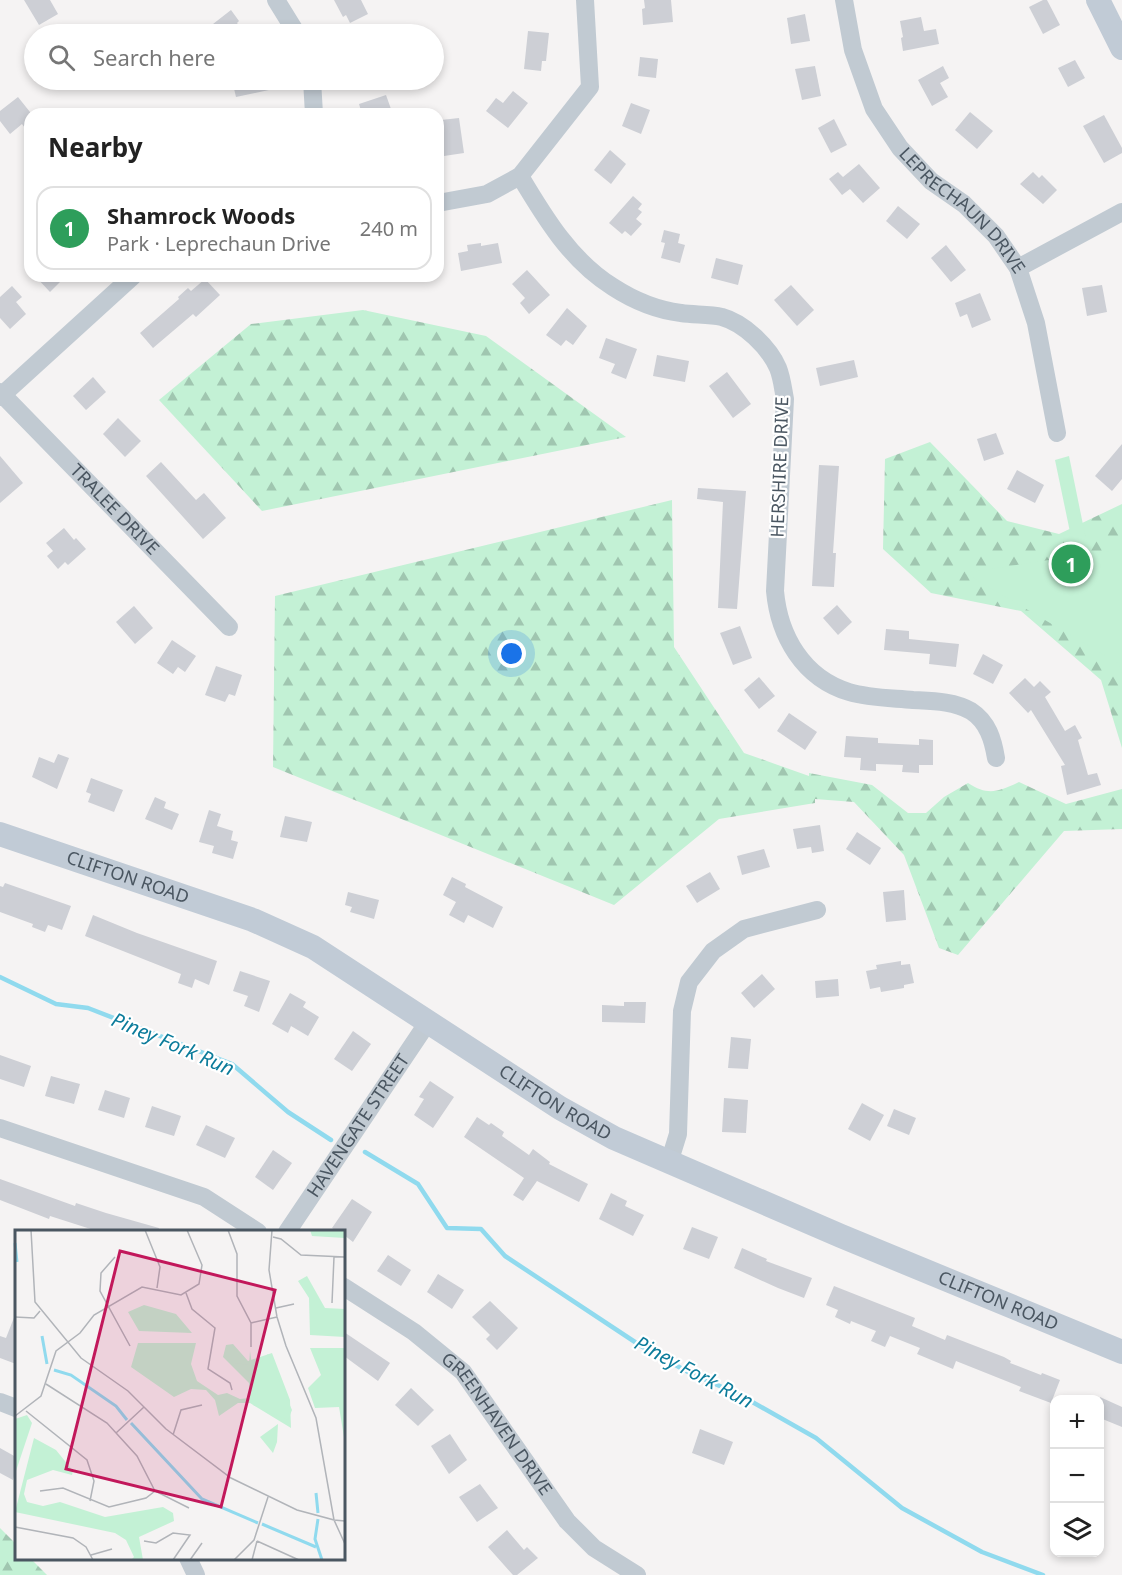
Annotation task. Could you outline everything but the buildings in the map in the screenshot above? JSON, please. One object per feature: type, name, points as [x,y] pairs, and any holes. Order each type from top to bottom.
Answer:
[{"type":"main road","points":[[1098,0],[1122,48]]},
{"type":"main road","name":"CLIFTON ROAD","points":[[0,834],[273,928],[313,947],[587,1124],[669,1163],[1122,1352]]},
{"type":"street","points":[[276,0],[291,24]]},
{"type":"street","points":[[444,202],[487,195],[520,176],[590,87],[585,0]]},
{"type":"street","name":"LEPRECHAUN DRIVE","points":[[844,0],[853,50],[874,109],[900,148],[931,181],[964,204],[996,236],[1018,268],[1035,323],[1057,433]]},
{"type":"street","points":[[313,90],[314,108]]},
{"type":"street","name":"HERSHIRE DRIVE","points":[[520,176],[557,234],[589,271],[615,289],[648,304],[678,313],[721,317],[733,322],[763,345],[774,361],[785,399],[775,591],[784,634],[798,657],[835,687],[849,692],[866,696],[947,703],[971,711],[980,718],[990,733],[996,758]]},
{"type":"street","points":[[1018,268],[1122,212]]},
{"type":"street","points":[[1,394],[126,282]]},
{"type":"street","name":"TRALEE DRIVE","points":[[1,394],[229,627]]},
{"type":"street","points":[[669,1163],[678,1134],[682,1011],[689,982],[713,951],[744,929],[817,910]]},
{"type":"street","name":"HAVENGATE STREET","points":[[288,1230],[428,1022]]},
{"type":"street","points":[[0,1128],[204,1197],[255,1230]]},
{"type":"street","name":"GREENHAVEN DRIVE","points":[[345,1288],[414,1332],[463,1372],[567,1521],[594,1548],[637,1575]]},
{"type":"street","points":[[0,1402],[15,1408]]},
{"type":"street","points":[[189,1560],[196,1575]]},
{"type":"green space","points":[[363,310],[486,336],[626,437],[262,511],[159,400],[251,324]]},
{"type":"green space","points":[[930,442],[1007,521],[1059,534],[1122,504],[1122,748],[1101,680],[1021,611],[931,593],[883,549],[885,459]]},
{"type":"green space","points":[[1069,456],[1089,554],[1122,549],[1122,675],[1118,663],[965,573],[1075,556],[1055,460]]},
{"type":"green space","points":[[672,500],[674,647],[744,753],[809,776],[809,773],[872,785],[908,813],[926,813],[944,797],[968,783],[981,790],[993,791],[1019,782],[1066,804],[1122,789],[1122,829],[1064,831],[958,955],[939,948],[904,855],[854,802],[815,799],[815,803],[719,819],[614,905],[273,767],[275,596]]},
{"type":"green space","points":[[0,1528],[15,1543],[15,1560],[32,1560],[47,1575],[0,1575]]},
{"type":"waterway","name":"Piney Fork Run","points":[[0,977],[56,1004],[88,1008],[232,1064],[288,1112],[331,1140]]},
{"type":"waterway","name":"Piney Fork Run","points":[[365,1152],[418,1184],[447,1228],[481,1229],[505,1256],[641,1346],[688,1372],[740,1395],[816,1438],[902,1508],[982,1552],[1043,1575]]},
{"type":"place","name":"Shamrock Woods","points":[[1071,564]]}]
